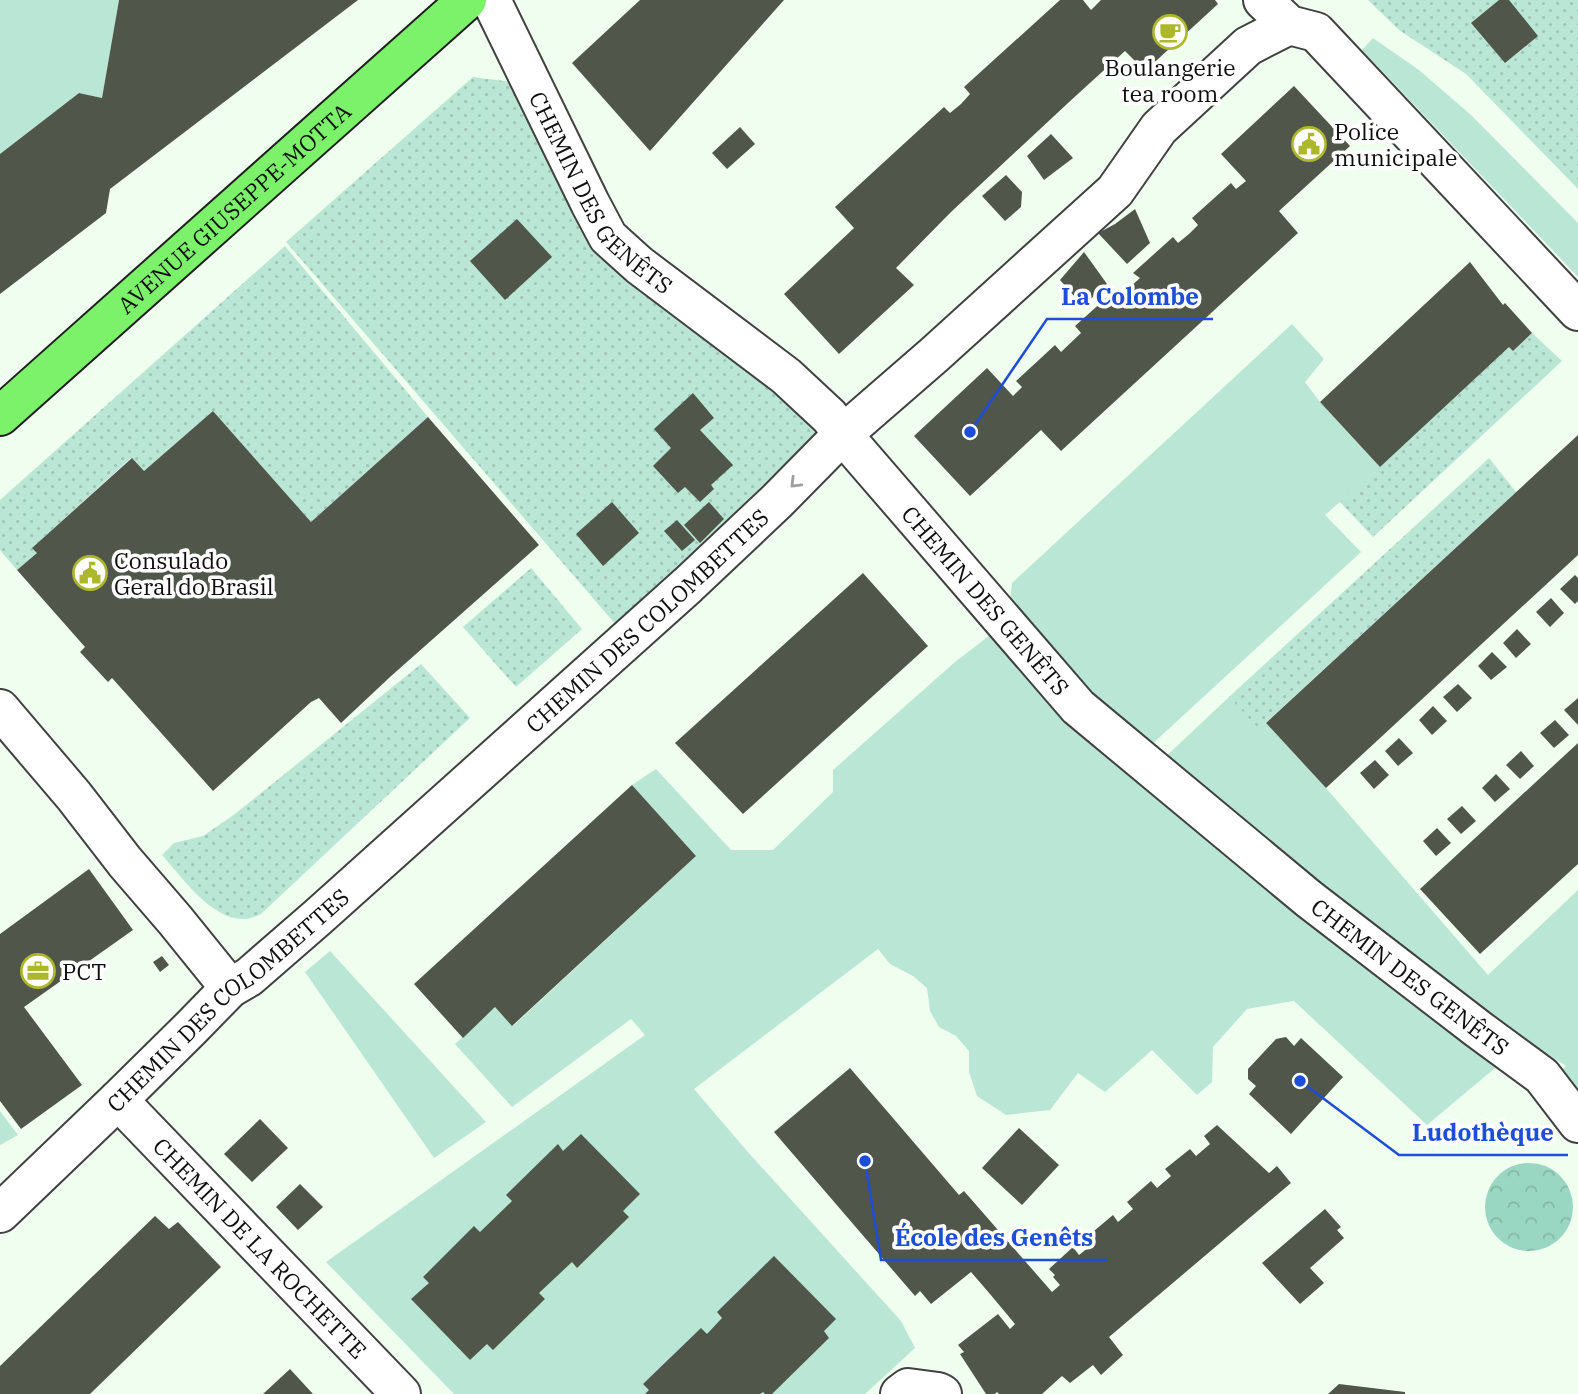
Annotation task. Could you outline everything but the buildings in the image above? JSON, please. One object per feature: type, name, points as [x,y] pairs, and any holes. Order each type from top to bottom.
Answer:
[{"type":"main road","name":"AVENUE GIUSEPPE-MOTTA","points":[[0,416],[467,0]]},
{"type":"street","name":"CHEMIN DES GENÊTS","points":[[491,0],[608,237],[639,265],[786,376],[829,416],[1078,706],[1309,899],[1542,1076],[1578,1123]]},
{"type":"street","points":[[1276,12],[1316,32],[1578,311]]},
{"type":"street","name":"CHEMIN DES COLOMBETTES","points":[[0,1213],[230,988],[250,977],[688,585],[844,434],[1115,191],[1159,128],[1248,46],[1276,12]]},
{"type":"street","points":[[0,709],[230,988]]},
{"type":"street","name":"CHEMIN DE LA ROCHETTE","points":[[118,1100],[401,1394]]},
{"type":"green space","points":[[0,0],[119,0],[102,98],[79,93],[0,154]]},
{"type":"green space","points":[[1368,0],[1578,0],[1578,189],[1466,74],[1399,30]]},
{"type":"green space","points":[[1373,38],[1419,70],[1471,115],[1578,223],[1578,277],[1362,50]]},
{"type":"green space","points":[[473,77],[512,82],[599,242],[823,427],[617,626],[286,242]]},
{"type":"green space","points":[[285,246],[428,417],[311,522],[213,411],[144,471],[131,458],[33,547],[37,553],[17,570],[0,550],[0,500]]},
{"type":"green space","points":[[1292,324],[1324,359],[1305,382],[1380,467],[1325,515],[1361,552],[1149,747],[1088,698],[1009,611],[1012,583]]},
{"type":"green space","points":[[1532,333],[1562,361],[1373,537],[1340,502],[1509,347],[1513,351]]},
{"type":"green space","points":[[1489,458],[1516,492],[1259,729],[1229,697]]},
{"type":"green space","points":[[531,568],[582,629],[516,687],[463,627]]},
{"type":"green space","points":[[994,632],[1056,703],[1054,711],[1501,1063],[1427,1125],[1294,1001],[1247,1009],[1213,1047],[1212,1082],[1197,1095],[1152,1050],[1105,1092],[1078,1073],[1050,1110],[1006,1115],[977,1096],[969,1072],[969,1051],[956,1036],[939,1027],[930,1011],[927,988],[913,976],[890,964],[878,949],[694,1089],[901,1321],[915,1348],[865,1394],[454,1394],[326,1262],[645,1035],[631,1019],[512,1107],[455,1044],[495,1007],[513,1026],[696,856],[632,785],[656,769],[731,850],[773,850],[833,792],[833,770],[955,662]]},
{"type":"green space","points":[[421,664],[470,718],[261,914],[245,919],[221,913],[199,896],[162,855],[174,843],[203,836],[235,814]]},
{"type":"green space","points":[[1229,697],[1259,728],[1266,723],[1488,975],[1578,890],[1578,1109],[1554,1077],[1566,1066],[1548,1054],[1538,1061],[1161,761]]},
{"type":"green space","points":[[330,951],[486,1122],[434,1158],[305,972]]},
{"type":"green space","points":[[0,1111],[18,1135],[0,1145]]},
{"type":"green space","points":[[1529,1163],[1554,1170],[1566,1182],[1573,1207],[1566,1232],[1554,1244],[1529,1251],[1504,1244],[1492,1232],[1485,1207],[1492,1182],[1504,1170]]},
{"type":"place","name":"Boulangerie tea room","points":[[1170,32]]},
{"type":"place","name":"Police municipale","points":[[1309,144]]},
{"type":"place","name":"La Colombe","points":[[970,432]]},
{"type":"place","name":"Consulado Geral do Brasil","points":[[90,573]]},
{"type":"place","name":"PCT","points":[[38,971]]},
{"type":"place","name":"Ludothèque","points":[[1300,1081]]},
{"type":"place","name":"École des Genêts","points":[[865,1161]]}]
